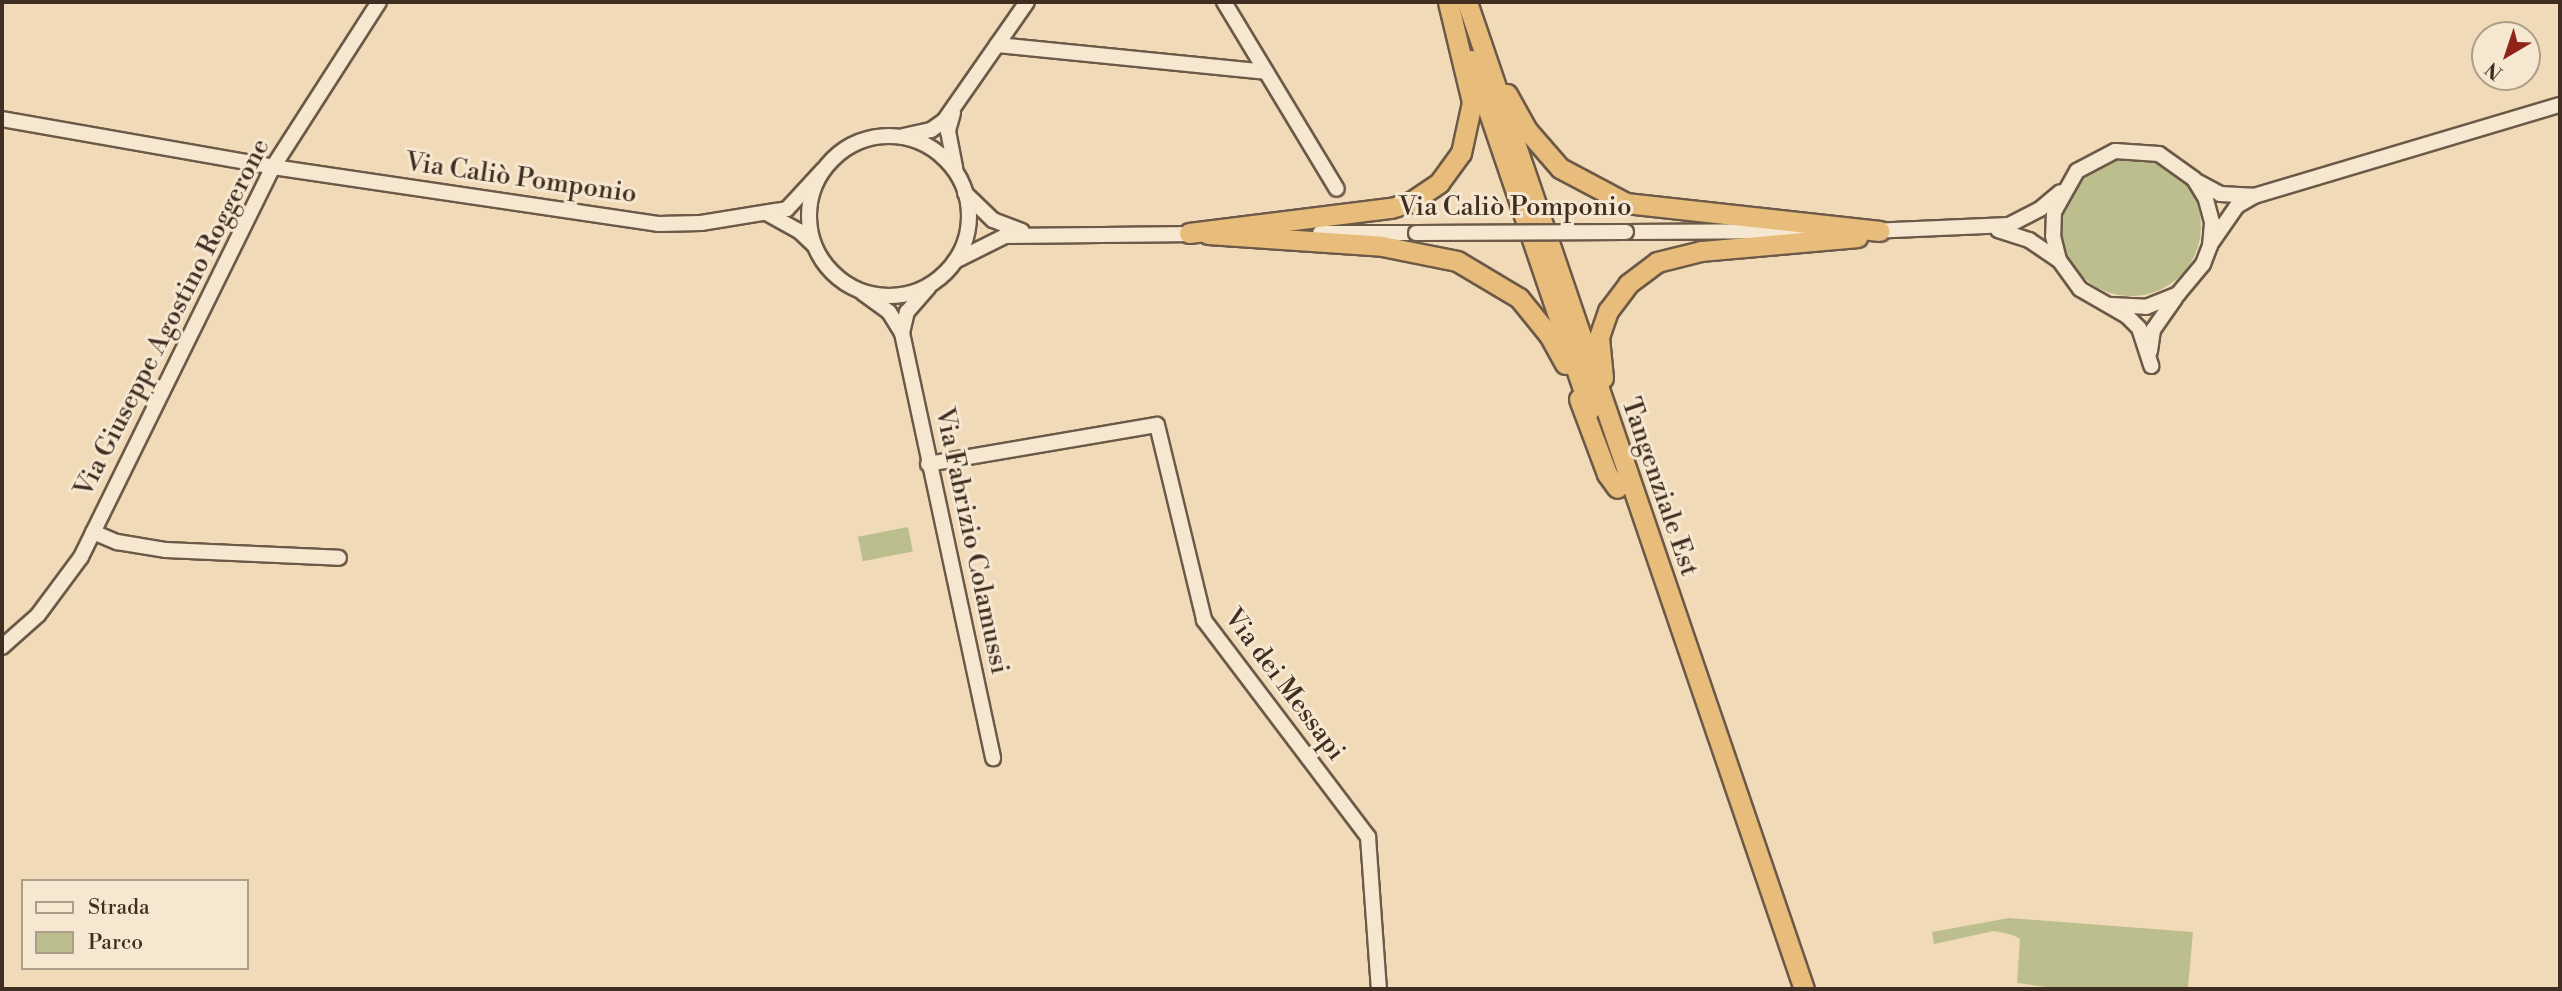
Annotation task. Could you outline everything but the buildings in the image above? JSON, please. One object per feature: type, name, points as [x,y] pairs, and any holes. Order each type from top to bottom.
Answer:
[{"type":"highway","points":[[1199,234],[1391,208],[1411,202],[1439,183],[1464,146],[1472,103],[1448,2]]},
{"type":"highway","name":"Tangenziale Est","points":[[1454,2],[1789,989]]},
{"type":"highway","points":[[1469,2],[1514,111],[1541,148],[1583,183],[1652,208],[1884,231]]},
{"type":"highway","name":"Tangenziale Est","points":[[1469,2],[1804,989]]},
{"type":"highway","points":[[1638,506],[1638,491],[1599,352],[1608,311],[1628,284],[1657,262],[1674,255],[1798,240],[1880,235],[1884,231]]},
{"type":"highway","points":[[1199,234],[1434,253],[1501,284],[1534,315],[1559,353],[1607,474],[1617,488]]},
{"type":"street","name":"Via Giuseppe Agostino Roggerone","points":[[2,647],[38,615],[93,532],[273,167],[379,2]]},
{"type":"street","points":[[904,136],[938,128],[1027,2]]},
{"type":"street","points":[[1224,2],[1337,189]]},
{"type":"street","points":[[997,45],[1266,72]]},
{"type":"street","points":[[956,105],[948,143],[959,179]]},
{"type":"street","name":"Via Caliò Pomponio","points":[[1986,228],[2029,240],[2059,260],[2080,289],[2111,305],[2146,307],[2178,294],[2198,273],[2210,246],[2232,212],[2254,196],[2560,105]]},
{"type":"street","name":"Via Caliò Pomponio","points":[[2,119],[273,167],[658,224],[763,214],[795,204],[823,170],[856,143],[904,136],[928,146],[959,179],[965,193],[968,227],[954,262]]},
{"type":"street","name":"Via Caliò Pomponio","points":[[763,214],[778,217],[815,247],[826,266],[856,289],[889,296],[914,292],[936,280],[954,262],[993,239],[1045,234],[1884,231],[1986,228],[2027,218],[2095,158],[2137,149],[2178,164],[2194,179],[2220,194],[2254,196]]},
{"type":"street","name":"Via Caliò Pomponio","points":[[815,247],[809,208],[823,170]]},
{"type":"street","name":"Via Caliò Pomponio","points":[[2194,179],[2209,211],[2210,246]]},
{"type":"street","name":"Via Caliò Pomponio","points":[[2059,260],[2053,236],[2054,212],[2063,188]]},
{"type":"street","name":"Via Caliò Pomponio","points":[[965,193],[993,220],[1045,234]]},
{"type":"street","points":[[902,333],[907,312],[936,280]]},
{"type":"street","points":[[856,289],[889,312],[902,333]]},
{"type":"street","points":[[2111,305],[2139,328],[2151,366],[2153,330],[2178,294]]},
{"type":"street","name":"Via Fabrizio Colamussi","points":[[902,333],[993,758]]},
{"type":"street","name":"Via dei Messapi","points":[[928,464],[1157,425],[1204,620],[1368,837],[1379,989]]},
{"type":"street","points":[[93,532],[117,542],[166,550],[340,558]]},
{"type":"green space","points":[[2131,156],[2158,162],[2180,177],[2195,199],[2201,226],[2195,253],[2180,275],[2158,290],[2131,296],[2104,290],[2082,275],[2067,253],[2061,226],[2067,199],[2082,177],[2104,162]]},
{"type":"green space","points":[[908,527],[913,552],[863,561],[858,537]]},
{"type":"green space","points":[[2009,918],[2193,932],[2188,987],[2060,989],[2017,983],[2020,939],[2013,935],[1994,931],[1934,944],[1932,932]]}]
